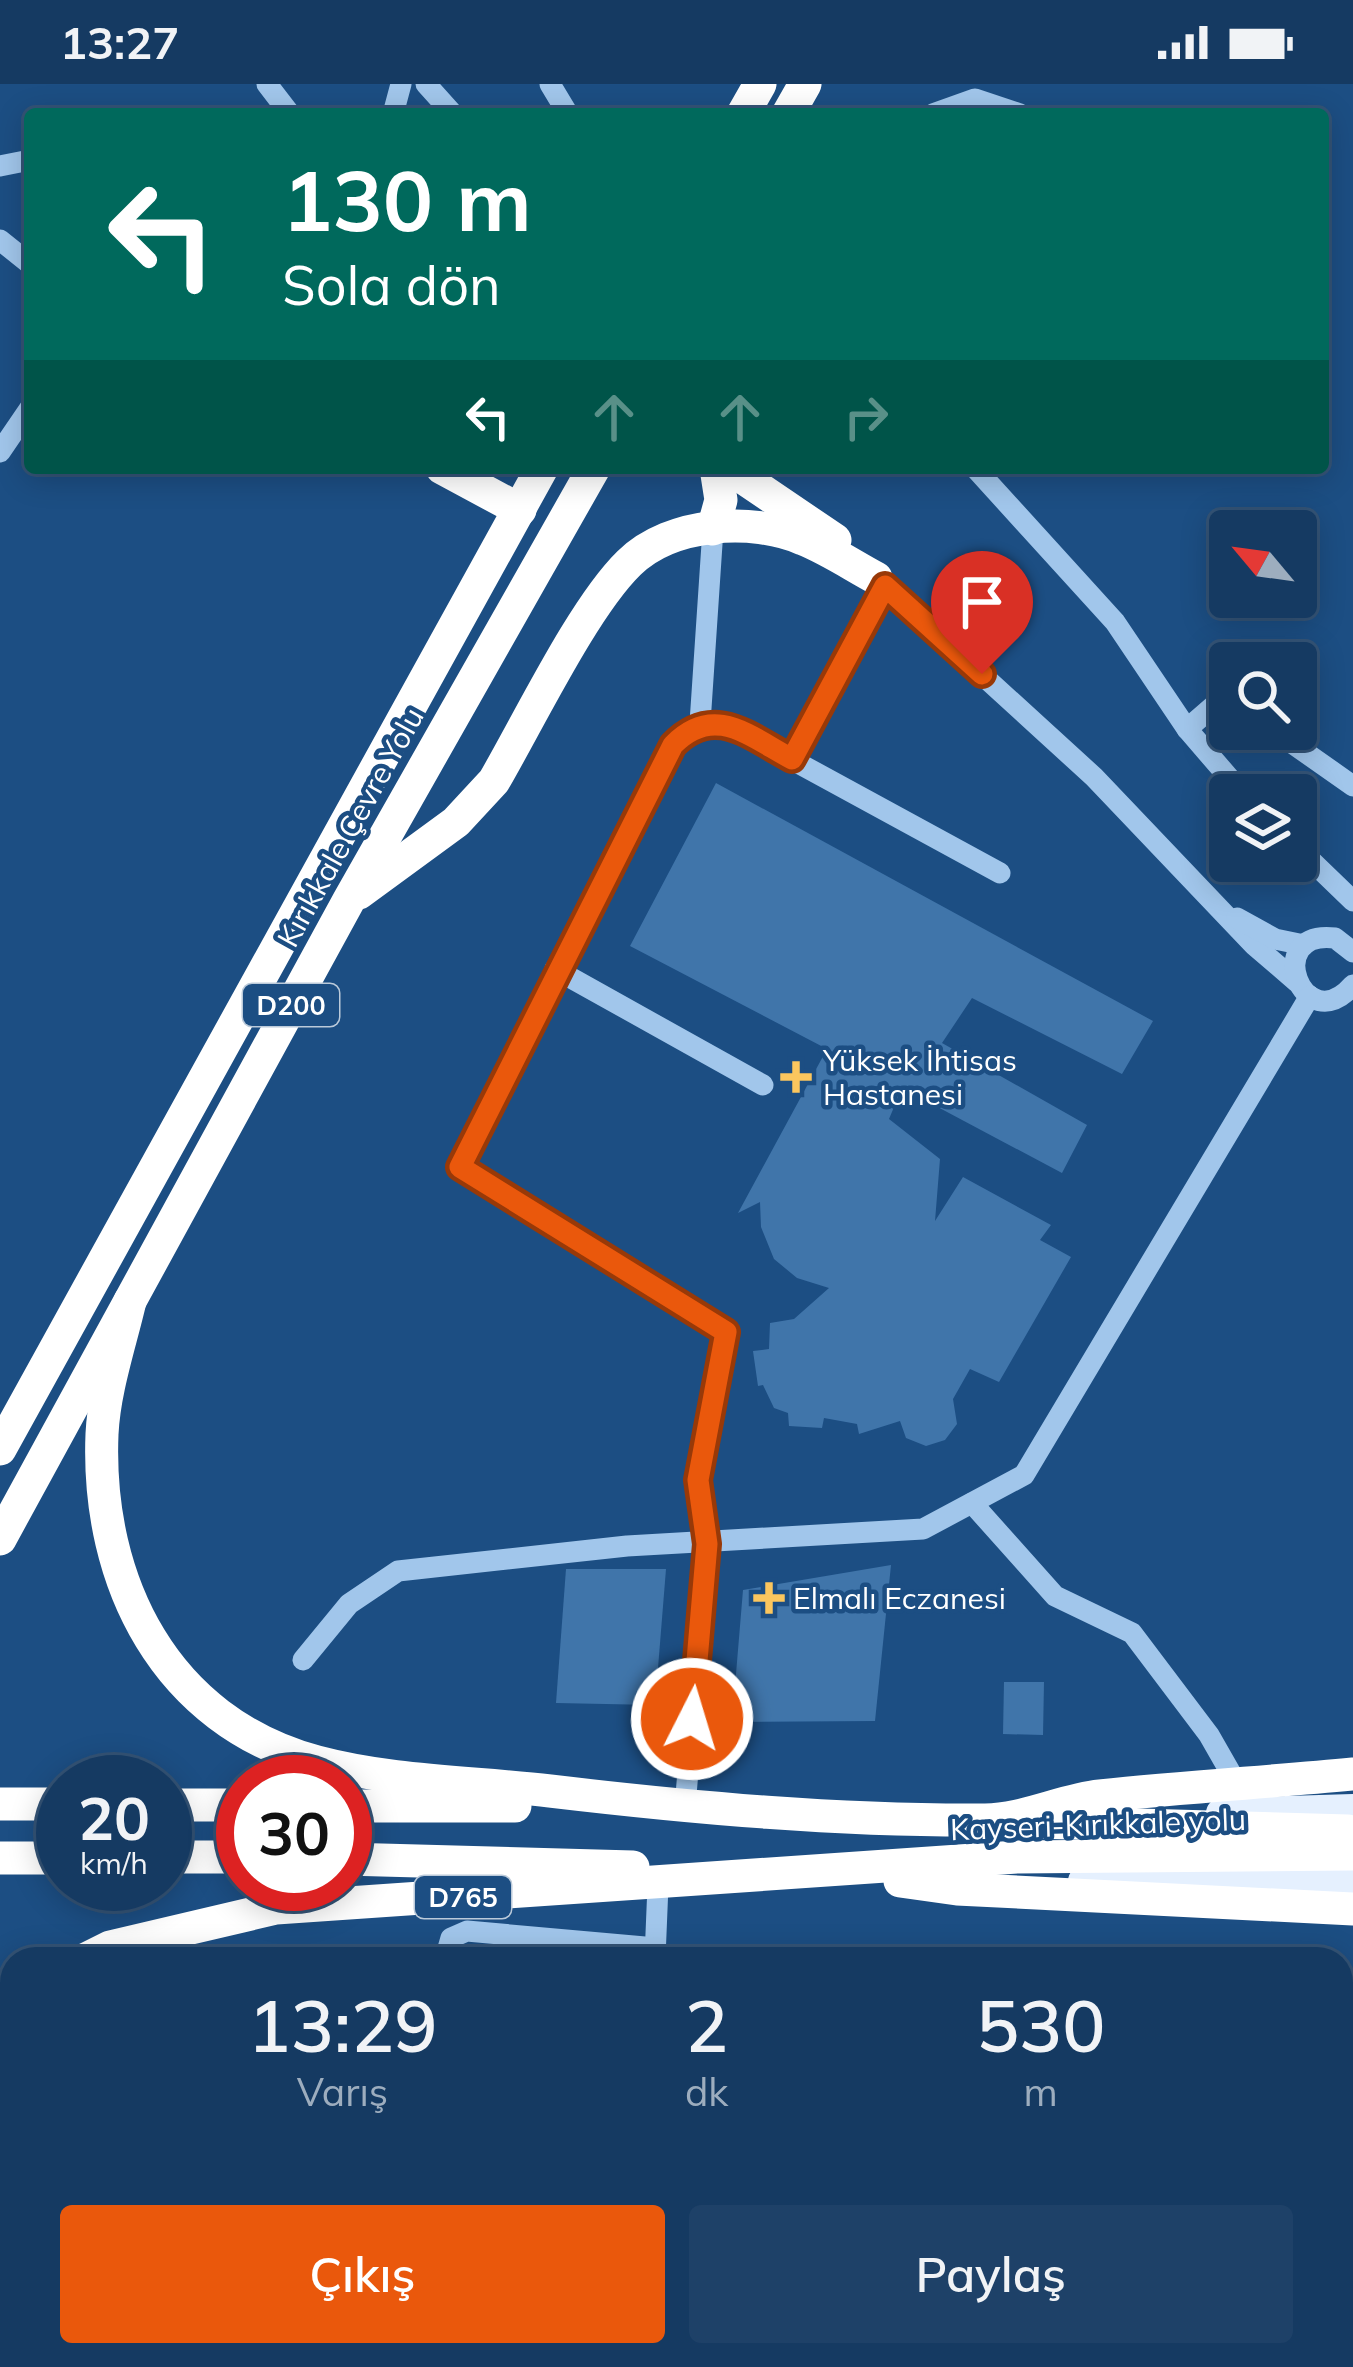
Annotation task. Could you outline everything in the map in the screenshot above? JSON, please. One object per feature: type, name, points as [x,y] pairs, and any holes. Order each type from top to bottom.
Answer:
[{"type":"highway","points":[[453,474],[520,510]]},
{"type":"highway","name":"Kırıkkale Çevre Yolu","points":[[0,1449],[539,474]]},
{"type":"highway","name":"Kırıkkale Çevre Yolu","points":[[0,1539],[349,900],[591,474]]},
{"type":"highway","points":[[713,530],[721,500],[717,474]]},
{"type":"highway","points":[[739,474],[796,509],[881,582]]},
{"type":"highway","points":[[349,900],[472,806],[494,781],[599,602],[632,560],[655,545],[739,525],[771,529],[803,538],[881,582]]},
{"type":"highway","points":[[130,1301],[102,1431],[107,1535],[116,1570],[146,1636],[192,1690],[237,1728],[313,1761],[371,1774],[685,1807]]},
{"type":"highway","points":[[372,1806],[685,1807],[990,1820],[1094,1797],[1353,1774]]},
{"type":"highway","points":[[0,1804],[36,1804]]},
{"type":"highway","name":"Kayseri-Kırıkkale yolu","points":[[990,1820],[1353,1831]]},
{"type":"highway","name":"Kayseri-Kırıkkale yolu","points":[[846,1873],[1017,1857],[1353,1854]]},
{"type":"highway","points":[[0,1858],[36,1858]]},
{"type":"highway","points":[[372,1860],[846,1873],[957,1889],[1353,1909]]},
{"type":"highway","name":"D765","points":[[110,1947],[276,1908],[846,1873]]},
{"type":"main road","points":[[990,1820],[1353,1809]]},
{"type":"main road","points":[[957,1889],[1066,1881],[1353,1880]]},
{"type":"street","points":[[266,84],[285,108]]},
{"type":"street","points":[[426,84],[448,108]]},
{"type":"street","points":[[950,108],[975,99],[1002,108]]},
{"type":"street","points":[[0,240],[24,259]]},
{"type":"street","points":[[0,452],[24,417]]},
{"type":"street","points":[[980,474],[1115,622],[1187,729],[1226,774]]},
{"type":"street","points":[[700,723],[713,530]]},
{"type":"street","points":[[792,759],[881,582],[1094,777],[1254,945],[1303,989],[1349,995]]},
{"type":"street","points":[[1187,729],[1209,710]]},
{"type":"street","points":[[685,1807],[707,1544],[698,1480],[726,1332],[460,1167],[673,745],[700,723],[722,724],[792,759],[1000,873]]},
{"type":"street","points":[[1302,750],[1353,786]]},
{"type":"street","points":[[1317,867],[1353,902]]},
{"type":"street","points":[[1226,912],[1275,939],[1304,945],[1324,937],[1346,946],[1353,917]]},
{"type":"street","points":[[303,1660],[350,1604],[398,1571],[627,1546],[923,1529],[1024,1475],[1303,989],[1294,963],[1304,945]]},
{"type":"street","points":[[556,969],[763,1085]]},
{"type":"street","points":[[972,1503],[1055,1597],[1132,1633],[1237,1784]]},
{"type":"street","points":[[656,1947],[658,1885]]},
{"type":"street","points":[[449,1947],[451,1938],[467,1930],[607,1947]]},
{"type":"building","points":[[716,783],[1153,1021],[1122,1074],[972,998],[942,1043],[1087,1125],[1062,1173],[902,1088],[889,1119],[940,1159],[935,1221],[963,1177],[1051,1225],[1040,1240],[1071,1257],[999,1382],[970,1369],[953,1399],[957,1424],[945,1440],[926,1446],[906,1438],[900,1421],[859,1434],[857,1424],[824,1418],[822,1428],[789,1426],[788,1413],[774,1408],[763,1385],[758,1386],[753,1351],[769,1349],[770,1323],[794,1319],[829,1288],[797,1278],[774,1259],[761,1227],[760,1202],[738,1213],[827,1049],[630,946]]},
{"type":"building","points":[[891,1565],[875,1721],[732,1722],[743,1590]]},
{"type":"building","points":[[566,1569],[666,1569],[655,1705],[556,1703]]},
{"type":"building","points":[[1004,1682],[1044,1682],[1043,1735],[1003,1734]]},
{"type":"place","name":"Yüksek İhtisas Hastanesi","points":[[796,1077]]},
{"type":"place","name":"Elmalı Eczanesi","points":[[769,1598]]},
{"type":"route","points":[[692,1719],[707,1544],[698,1480],[726,1332],[460,1167],[556,969],[673,745],[689,728],[700,723],[722,724],[792,759],[885,586],[982,674]]}]
